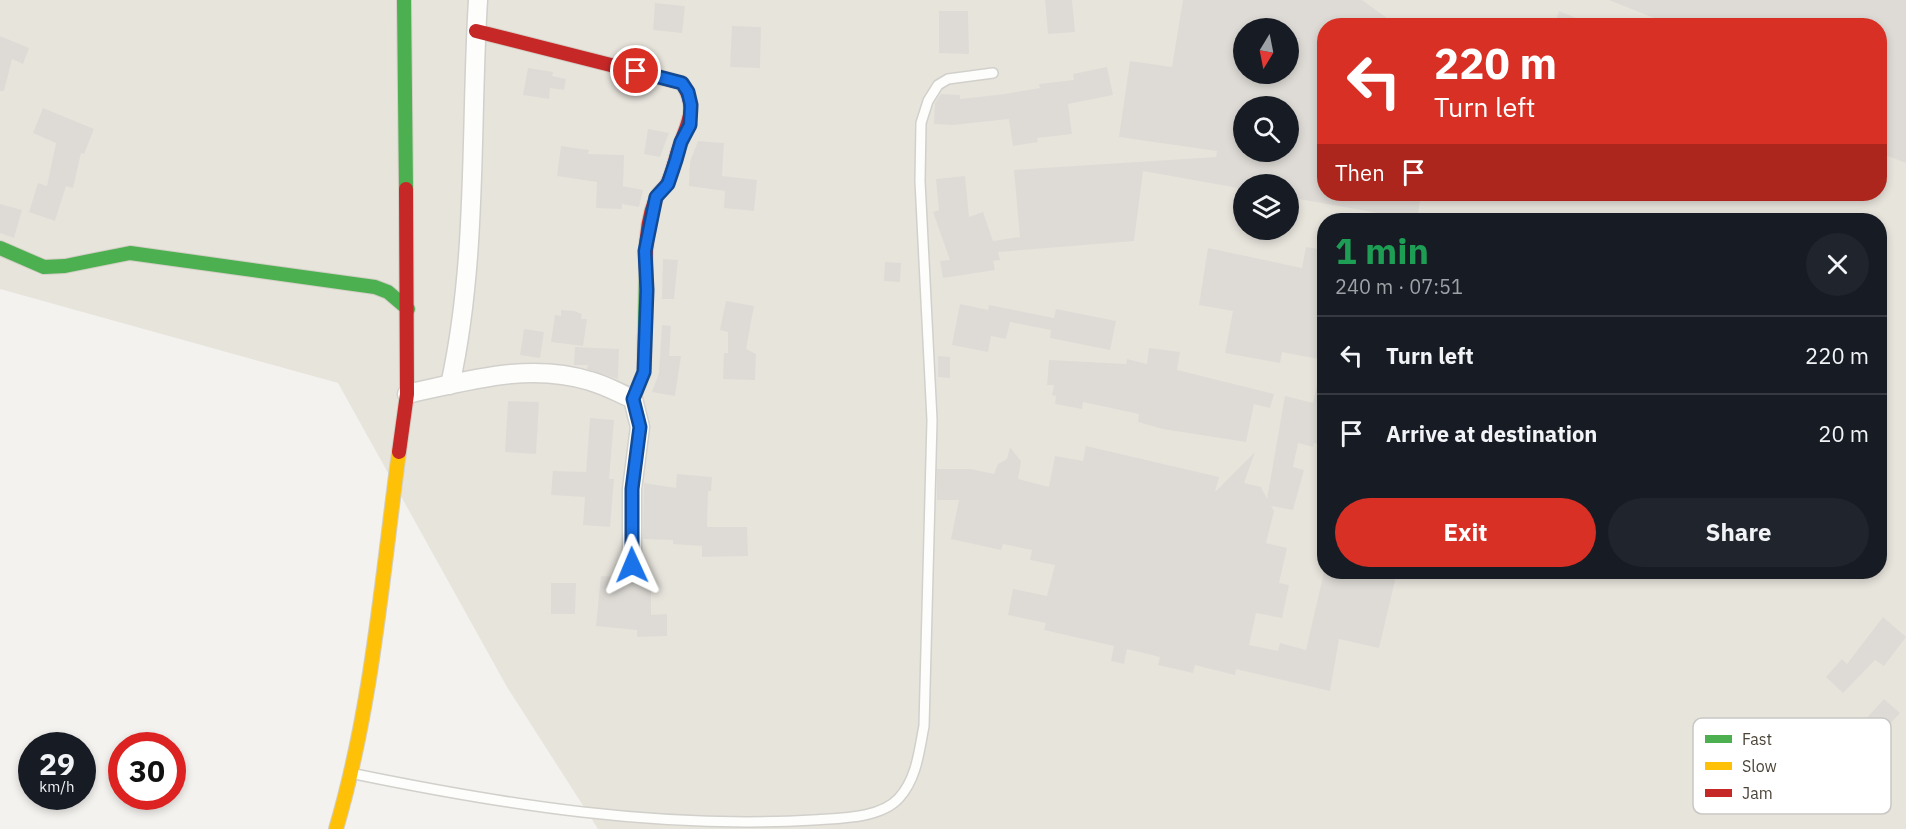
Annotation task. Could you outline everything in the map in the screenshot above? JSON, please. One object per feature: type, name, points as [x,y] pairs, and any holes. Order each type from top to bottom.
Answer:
[{"type":"street","points":[[336,829],[352,774],[407,394],[404,0]]},
{"type":"street","points":[[450,385],[458,352],[465,281],[478,0]]},
{"type":"street","points":[[476,31],[659,76],[682,83],[688,92],[691,105],[690,125],[681,142],[668,184],[656,197],[645,251],[647,290],[644,372],[633,399],[640,427],[632,489],[632,565]]},
{"type":"street","points":[[0,248],[44,267],[72,265],[104,256],[130,253],[375,287],[388,292],[408,309]]},
{"type":"street","points":[[407,394],[508,372],[543,372],[591,381],[633,399]]},
{"type":"lane","points":[[352,774],[470,798],[616,818],[739,824],[865,816],[898,799],[914,776],[924,726],[932,420],[920,181],[921,123],[928,101],[938,86],[948,79],[993,73]]},
{"type":"shaded area","points":[[0,0],[1906,0],[1906,829],[598,829],[507,687],[338,383],[0,289]]},
{"type":"building","points":[[1045,0],[1072,0],[1075,32],[1048,34]]},
{"type":"building","points":[[1183,0],[1362,0],[1387,18],[1317,18],[1317,201],[1420,201],[1418,213],[1378,213],[1299,199],[1299,174],[1233,174],[1233,187],[1143,171],[1134,241],[998,252],[1000,260],[993,261],[995,270],[943,278],[940,261],[950,260],[933,212],[939,210],[936,179],[965,176],[969,217],[983,212],[993,241],[1020,237],[1014,170],[1216,157],[1217,151],[1119,137],[1130,61],[1172,67]]},
{"type":"building","points":[[1609,0],[1906,0],[1906,163],[1887,156],[1887,18],[1654,18]]},
{"type":"building","points":[[655,3],[685,6],[682,33],[653,30]]},
{"type":"building","points":[[939,11],[968,11],[969,54],[939,53]]},
{"type":"building","points":[[1559,11],[1576,18],[1557,18]]},
{"type":"building","points":[[732,26],[761,27],[760,68],[730,67]]},
{"type":"building","points":[[0,36],[29,48],[23,64],[12,59],[4,91],[0,91]]},
{"type":"building","points":[[1107,67],[1113,95],[1068,104],[1072,134],[1037,138],[1038,142],[1013,146],[1009,119],[953,125],[934,124],[935,103],[941,94],[960,95],[960,99],[1005,94],[1040,88],[1039,84],[1074,80],[1073,74]]},
{"type":"building","points":[[528,68],[553,72],[552,76],[566,79],[564,90],[550,88],[549,99],[523,95]]},
{"type":"building","points":[[43,108],[94,129],[84,154],[81,153],[73,188],[66,186],[55,221],[29,212],[38,183],[47,186],[56,143],[33,133]]},
{"type":"building","points":[[648,129],[669,133],[660,157],[644,154]]},
{"type":"building","points":[[698,141],[724,143],[722,176],[757,180],[754,211],[724,208],[725,191],[689,186],[690,162]]},
{"type":"building","points":[[561,146],[589,150],[588,154],[624,155],[623,186],[643,190],[639,207],[622,204],[622,209],[596,208],[597,182],[557,176]]},
{"type":"building","points":[[0,204],[22,210],[14,238],[0,233]]},
{"type":"building","points":[[1306,247],[1317,249],[1317,359],[1282,352],[1280,363],[1225,353],[1233,311],[1199,305],[1208,248],[1302,268]]},
{"type":"building","points":[[663,259],[678,260],[674,299],[662,299]]},
{"type":"building","points":[[885,262],[901,263],[900,282],[884,281]]},
{"type":"building","points":[[726,301],[754,306],[746,349],[756,354],[755,380],[723,379],[724,353],[728,353],[728,332],[720,330]]},
{"type":"building","points":[[960,304],[988,310],[989,305],[1054,318],[1056,309],[1116,321],[1110,350],[1050,338],[1051,330],[1010,322],[1006,339],[991,336],[988,352],[952,345]]},
{"type":"building","points":[[561,310],[574,311],[582,314],[581,319],[587,319],[583,346],[551,342],[555,315],[561,316]]},
{"type":"building","points":[[662,325],[671,326],[669,356],[681,356],[675,396],[652,392],[659,373]]},
{"type":"building","points":[[524,329],[544,332],[540,358],[520,355]]},
{"type":"building","points":[[575,347],[619,349],[618,379],[587,369],[588,365],[574,365]]},
{"type":"building","points":[[1149,348],[1180,352],[1177,370],[1274,394],[1270,408],[1254,404],[1246,442],[1163,429],[1138,422],[1139,414],[1083,402],[1082,409],[1055,404],[1056,396],[1052,395],[1054,385],[1047,385],[1049,360],[1126,364],[1127,359],[1147,364]]},
{"type":"building","points":[[938,356],[950,357],[950,378],[938,377]]},
{"type":"building","points":[[1317,385],[1317,444],[1314,443],[1313,447],[1298,443],[1293,467],[1304,470],[1293,510],[1271,506],[1274,511],[1266,543],[1287,548],[1279,583],[1289,585],[1282,618],[1256,613],[1249,645],[1278,651],[1280,643],[1306,650],[1322,579],[1395,579],[1379,648],[1339,639],[1330,691],[1236,669],[1235,675],[1195,665],[1193,673],[1158,665],[1160,657],[1127,649],[1124,664],[1111,661],[1114,646],[1044,630],[1046,623],[1008,615],[1013,589],[1047,596],[1055,565],[1030,560],[1032,550],[1003,544],[1001,550],[951,539],[959,500],[937,500],[937,469],[971,469],[994,474],[998,464],[1007,459],[1010,447],[1021,461],[1018,479],[1049,487],[1055,456],[1083,461],[1086,446],[1219,477],[1215,492],[1255,452],[1244,483],[1261,487],[1267,499],[1285,396],[1313,403]]},
{"type":"building","points":[[508,401],[539,402],[536,454],[505,452]]},
{"type":"building","points":[[590,418],[614,420],[609,479],[614,479],[610,527],[583,525],[585,497],[551,495],[553,471],[586,472]]},
{"type":"building","points":[[677,474],[712,477],[711,491],[708,491],[707,527],[747,527],[748,556],[702,557],[702,546],[673,544],[673,540],[643,539],[644,483],[676,488]]},
{"type":"building","points":[[601,576],[651,579],[651,615],[667,614],[667,636],[637,637],[637,630],[596,626]]},
{"type":"building","points":[[551,583],[576,583],[575,614],[551,614]]},
{"type":"building","points":[[1883,617],[1906,637],[1884,666],[1875,660],[1843,693],[1826,677],[1842,659],[1847,664]]},
{"type":"building","points":[[1884,699],[1900,713],[1891,723],[1891,718],[1867,718]]},
{"type":"traffic: fast","points":[[404,0],[406,189]]},
{"type":"traffic: fast","points":[[0,248],[44,267],[65,266],[130,253],[375,287],[388,292],[408,309]]},
{"type":"traffic: fast","points":[[633,399],[644,372],[646,272]]},
{"type":"traffic: slow","points":[[336,829],[359,736],[375,642],[399,452]]},
{"type":"traffic: jam","points":[[476,31],[682,83],[690,101],[690,116],[669,180],[657,196],[650,216],[646,272]]},
{"type":"traffic: jam","points":[[399,452],[407,394],[406,189]]},
{"type":"route","points":[[632,565],[632,489],[640,427],[633,399],[644,372],[646,352],[645,251],[656,197],[668,184],[681,142],[690,125],[691,105],[688,92],[682,83],[636,71]]}]
